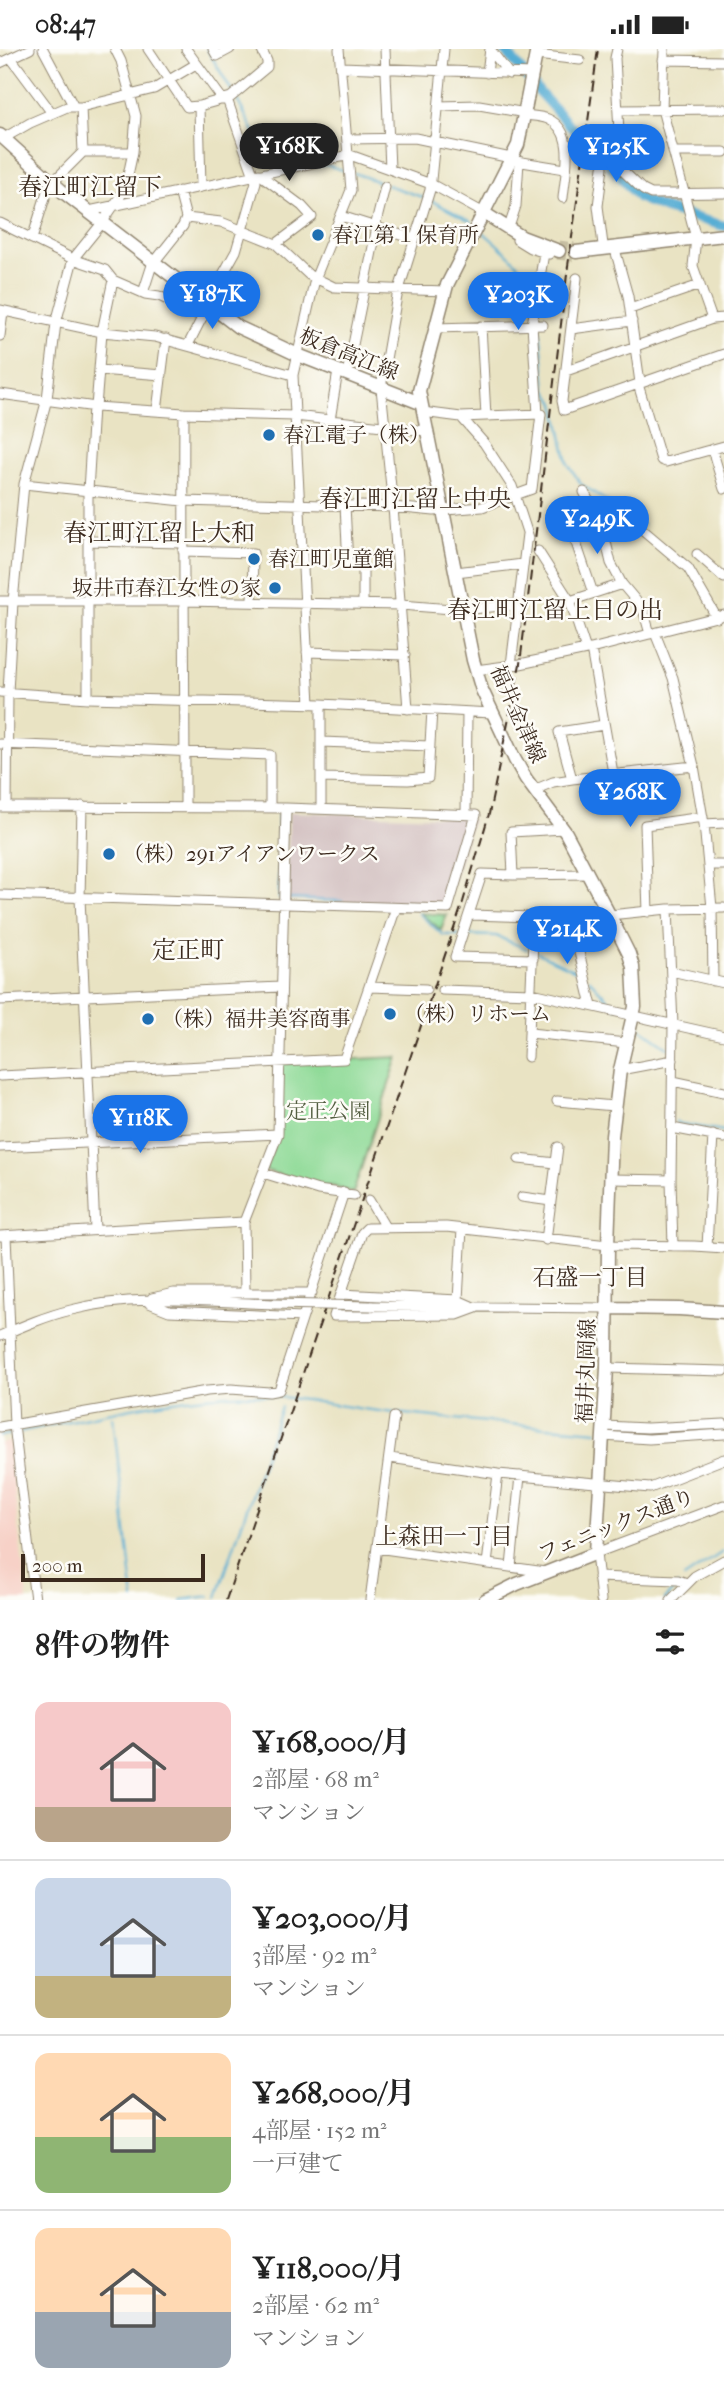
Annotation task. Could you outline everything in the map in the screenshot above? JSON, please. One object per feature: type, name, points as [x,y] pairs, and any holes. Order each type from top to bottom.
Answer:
[{"type":"main road","name":"福井金津線","points":[[535,61],[514,160],[445,292],[419,388],[476,670],[492,713],[515,760],[564,829],[610,916],[633,967],[633,1015],[614,1106],[607,1308]]},
{"type":"main road","name":"板倉高江線","points":[[2,136],[51,182],[238,327],[421,408]]},
{"type":"main road","points":[[484,213],[533,242],[558,251]]},
{"type":"main road","points":[[575,252],[724,235]]},
{"type":"main road","name":"福井丸岡線","points":[[596,1553],[607,1368],[607,1308],[724,1312]]},
{"type":"main road","name":"フェニックス通り","points":[[485,1600],[501,1596],[545,1572],[596,1553]]},
{"type":"street","points":[[0,62],[30,49]]},
{"type":"street","points":[[43,49],[77,107],[83,152]]},
{"type":"street","points":[[0,895],[448,909],[476,814],[286,808],[4,807],[4,692],[11,645],[24,484],[47,399],[56,323],[73,259],[125,189],[133,152],[136,116],[121,61],[115,49]]},
{"type":"street","points":[[148,49],[187,107],[225,99],[267,67],[261,49]]},
{"type":"street","points":[[186,49],[225,99],[257,175],[243,231],[229,267],[188,345]]},
{"type":"street","points":[[214,49],[217,56],[230,49]]},
{"type":"street","points":[[310,704],[293,375],[315,279],[351,190],[339,49]]},
{"type":"street","points":[[384,49],[390,169]]},
{"type":"street","points":[[408,709],[381,388],[398,290],[431,184],[444,49]]},
{"type":"street","points":[[487,73],[490,49]]},
{"type":"street","points":[[490,49],[510,74]]},
{"type":"street","points":[[617,49],[615,58],[621,169],[650,194],[724,193]]},
{"type":"street","points":[[664,49],[662,109],[696,238],[694,266],[712,319]]},
{"type":"street","points":[[11,58],[52,113]]},
{"type":"street","points":[[341,67],[510,74],[535,61],[580,60]]},
{"type":"street","points":[[663,60],[724,61]]},
{"type":"street","points":[[2,136],[52,113],[154,89],[196,64]]},
{"type":"street","points":[[439,106],[479,105],[547,119],[563,134],[567,146],[563,198]]},
{"type":"street","points":[[199,106],[201,187]]},
{"type":"street","points":[[619,110],[724,109]]},
{"type":"street","points":[[348,139],[415,138],[565,169]]},
{"type":"street","points":[[32,239],[51,182],[83,152],[133,152]]},
{"type":"street","points":[[673,152],[724,152]]},
{"type":"street","points":[[89,211],[350,155],[431,184],[484,213]]},
{"type":"street","points":[[514,160],[516,206],[506,224],[505,232],[530,248],[544,253],[558,251]]},
{"type":"street","points":[[603,167],[598,206],[603,244]]},
{"type":"street","points":[[257,175],[302,206],[312,217],[276,244]]},
{"type":"street","points":[[330,420],[365,289],[385,187]]},
{"type":"street","points":[[143,293],[154,262],[183,226],[186,218],[179,191]]},
{"type":"street","points":[[341,216],[414,239]]},
{"type":"street","points":[[186,218],[221,222],[276,244],[315,279],[334,287],[445,292]]},
{"type":"street","points":[[0,223],[73,259],[105,270],[113,280],[143,293],[159,296],[203,317]]},
{"type":"street","points":[[639,240],[644,244],[638,250],[615,253],[575,252],[603,244],[639,240]]},
{"type":"street","points":[[24,484],[183,501],[345,505],[443,511],[482,507],[516,497],[532,489],[541,414],[538,414],[532,325],[544,253]]},
{"type":"street","points":[[615,253],[625,282],[630,309],[639,383],[661,460],[666,462],[724,446]]},
{"type":"street","points":[[577,278],[562,401],[564,410],[724,354]]},
{"type":"street","points":[[89,698],[88,491],[102,332],[113,280]]},
{"type":"street","points":[[630,309],[700,285]]},
{"type":"street","points":[[0,335],[2,310],[102,332],[166,339],[293,375]]},
{"type":"street","points":[[566,370],[712,319],[724,318]]},
{"type":"street","points":[[570,329],[632,321]]},
{"type":"street","points":[[435,328],[543,325]]},
{"type":"street","points":[[481,326],[486,416]]},
{"type":"street","points":[[157,411],[166,339]]},
{"type":"street","points":[[99,370],[162,375]]},
{"type":"street","points":[[0,394],[94,407],[295,416],[426,431]]},
{"type":"street","points":[[421,408],[461,417],[538,414]]},
{"type":"street","points":[[184,413],[185,807]]},
{"type":"street","points":[[461,417],[489,450],[512,486],[528,535],[511,665]]},
{"type":"street","points":[[712,449],[724,489]]},
{"type":"street","points":[[584,492],[606,542],[611,563],[622,584],[643,609],[673,678],[694,766],[703,821],[712,908],[713,981]]},
{"type":"street","points":[[345,505],[348,565],[363,565],[363,604]]},
{"type":"street","points":[[572,528],[593,593]]},
{"type":"street","points":[[476,670],[588,650],[721,617],[688,568],[643,530]]},
{"type":"street","points":[[88,541],[253,553],[252,602]]},
{"type":"street","points":[[538,551],[570,601],[588,650],[613,773]]},
{"type":"street","points":[[697,554],[724,578]]},
{"type":"street","points":[[456,572],[523,563]]},
{"type":"street","points":[[570,601],[622,584]]},
{"type":"street","points":[[0,601],[363,604],[464,610],[519,604]]},
{"type":"street","points":[[0,645],[11,645]]},
{"type":"street","points":[[307,652],[405,655]]},
{"type":"street","points":[[4,692],[89,698],[321,704],[492,713]]},
{"type":"street","points":[[321,704],[321,809]]},
{"type":"street","points":[[321,778],[428,778],[432,710]]},
{"type":"street","points":[[466,814],[467,712]]},
{"type":"street","points":[[572,779],[559,732],[604,725]]},
{"type":"street","points":[[321,742],[430,746]]},
{"type":"street","points":[[4,745],[270,755],[270,808]]},
{"type":"street","points":[[534,790],[552,782],[572,779],[694,766]]},
{"type":"street","points":[[82,806],[80,898],[95,1230]]},
{"type":"street","points":[[245,1293],[244,1222],[278,1135],[286,808]]},
{"type":"street","points":[[648,912],[645,825],[703,821],[724,824]]},
{"type":"street","points":[[533,959],[455,957],[471,915],[482,874],[513,875],[511,832],[564,829]]},
{"type":"street","points":[[708,865],[724,865]]},
{"type":"street","points":[[514,875],[588,874]]},
{"type":"street","points":[[0,1076],[344,1059],[396,908]]},
{"type":"street","points":[[471,915],[571,919],[668,909],[724,908]]},
{"type":"street","points":[[668,909],[673,1025],[673,1246]]},
{"type":"street","points":[[528,1057],[534,917]]},
{"type":"street","points":[[571,919],[592,1006]]},
{"type":"street","points":[[712,930],[724,933]]},
{"type":"street","points":[[671,971],[724,983]]},
{"type":"street","points":[[0,1000],[281,987]]},
{"type":"street","points":[[369,988],[426,989]]},
{"type":"street","points":[[442,990],[532,993],[724,1036]]},
{"type":"street","points":[[530,1034],[626,1043]]},
{"type":"street","points":[[620,1070],[673,1060]]},
{"type":"street","points":[[673,1081],[724,1092]]},
{"type":"street","points":[[557,1101],[614,1106]]},
{"type":"street","points":[[672,1128],[724,1137]]},
{"type":"street","points":[[0,1146],[278,1135]]},
{"type":"street","points":[[707,1247],[712,1135]]},
{"type":"street","points":[[546,1240],[558,1147]]},
{"type":"street","points":[[519,1159],[556,1163]]},
{"type":"street","points":[[263,1173],[318,1190],[354,1195]]},
{"type":"street","points":[[610,1179],[671,1180]]},
{"type":"street","points":[[0,1427],[207,1391],[279,1390],[344,1192]]},
{"type":"street","points":[[522,1197],[551,1201]]},
{"type":"street","points":[[369,1200],[385,1227]]},
{"type":"street","points":[[34,1600],[14,1425],[3,1236],[244,1222]]},
{"type":"street","points":[[476,1308],[457,1315],[334,1316],[364,1230],[385,1227],[462,1229],[608,1245],[724,1248]]},
{"type":"street","points":[[458,1300],[462,1229]]},
{"type":"street","points":[[144,1301],[174,1293],[312,1293]]},
{"type":"street","points":[[341,1294],[458,1300],[476,1308]]},
{"type":"street","points":[[144,1301],[169,1311],[303,1317]]},
{"type":"street","points":[[0,1336],[42,1318],[71,1310],[102,1304],[144,1301],[607,1308]]},
{"type":"street","points":[[607,1368],[724,1371]]},
{"type":"street","points":[[370,1600],[394,1417]]},
{"type":"street","points":[[603,1431],[724,1424]]},
{"type":"street","points":[[603,1431],[649,1439],[724,1434]]},
{"type":"street","points":[[390,1458],[498,1474],[650,1488],[724,1459]]},
{"type":"street","points":[[486,1564],[498,1474]]},
{"type":"street","points":[[511,1567],[520,1476]]},
{"type":"street","name":"フェニックス通り","points":[[596,1553],[724,1505]]},
{"type":"street","points":[[377,1548],[545,1572]]},
{"type":"street","points":[[596,1553],[601,1600]]},
{"type":"street","points":[[671,1600],[708,1567],[724,1560]]},
{"type":"street","points":[[598,1577],[678,1580],[687,1583]]},
{"type":"shaded area","points":[[289,814],[470,818],[472,821],[446,905],[289,901]]},
{"type":"shaded area","points":[[10,1441],[27,1600],[0,1600],[0,1443]]},
{"type":"green space","points":[[420,913],[447,915],[441,930]]},
{"type":"green space","name":"定正公園","points":[[398,1057],[353,1193],[332,1186],[319,1187],[264,1170],[278,1134],[279,1063]]},
{"type":"waterway","points":[[207,49],[233,93]]},
{"type":"waterway","points":[[504,49],[539,92],[570,126],[589,141],[639,198],[665,209],[724,226]]},
{"type":"waterway","points":[[236,98],[273,167]]},
{"type":"waterway","points":[[317,166],[326,165],[346,171]]},
{"type":"waterway","points":[[277,175],[295,171]]},
{"type":"waterway","points":[[354,173],[382,183]]},
{"type":"waterway","points":[[387,185],[425,198]]},
{"type":"waterway","points":[[430,200],[472,222]]},
{"type":"waterway","points":[[481,230],[525,273],[534,291]]},
{"type":"waterway","points":[[540,328],[546,389],[555,403],[568,464],[581,484],[643,525]]},
{"type":"waterway","points":[[278,812],[279,899]]},
{"type":"waterway","points":[[288,899],[342,901]]},
{"type":"waterway","points":[[418,913],[443,935],[460,935]]},
{"type":"waterway","points":[[465,935],[496,936],[527,949]]},
{"type":"waterway","points":[[536,952],[578,972]]},
{"type":"waterway","points":[[589,979],[616,1008]]},
{"type":"waterway","points":[[636,1025],[669,1048]]},
{"type":"waterway","points":[[676,1121],[724,1131]]},
{"type":"waterway","points":[[20,1432],[151,1405],[230,1395],[286,1398],[433,1417],[597,1431]]},
{"type":"waterway","points":[[217,1597],[281,1407]]},
{"type":"waterway","points":[[113,1417],[134,1600]]},
{"type":"waterway","points":[[652,1432],[724,1429]]},
{"type":"waterway","points":[[627,1433],[646,1432]]},
{"type":"waterway","points":[[0,1436],[11,1434]]},
{"type":"waterway","points":[[684,1578],[724,1551]]},
{"type":"waterway","points":[[664,1600],[678,1585]]},
{"type":"waterway","points":[[181,1600],[210,1596]]},
{"type":"tunnel","points":[[559,245],[574,247]]},
{"type":"tunnel","points":[[557,255],[573,257]]},
{"type":"railway","points":[[226,1600],[463,902],[489,814],[520,664],[568,266],[598,49]]},
{"type":"place","name":"春江第１保育所","points":[[318,235]]},
{"type":"place","name":"春江電子（株）","points":[[269,435]]},
{"type":"place","name":"春江町児童館","points":[[254,559]]},
{"type":"place","name":"坂井市春江女性の家","points":[[275,588]]},
{"type":"place","name":"（株）291アイアンワークス","points":[[109,854]]},
{"type":"place","name":"（株）リホーム","points":[[390,1014]]},
{"type":"place","name":"（株）福井美容商事","points":[[148,1019]]},
{"type":"district","name":"春江町江留下","points":[[90,187]]},
{"type":"district","name":"春江町江留上中央","points":[[415,499]]},
{"type":"district","name":"春江町江留上大和","points":[[159,533]]},
{"type":"district","name":"春江町江留上日の出","points":[[555,610]]},
{"type":"district","name":"定正町","points":[[188,950]]},
{"type":"district","name":"石盛一丁目","points":[[590,1277]]},
{"type":"district","name":"上森田一丁目","points":[[444,1536]]}]
